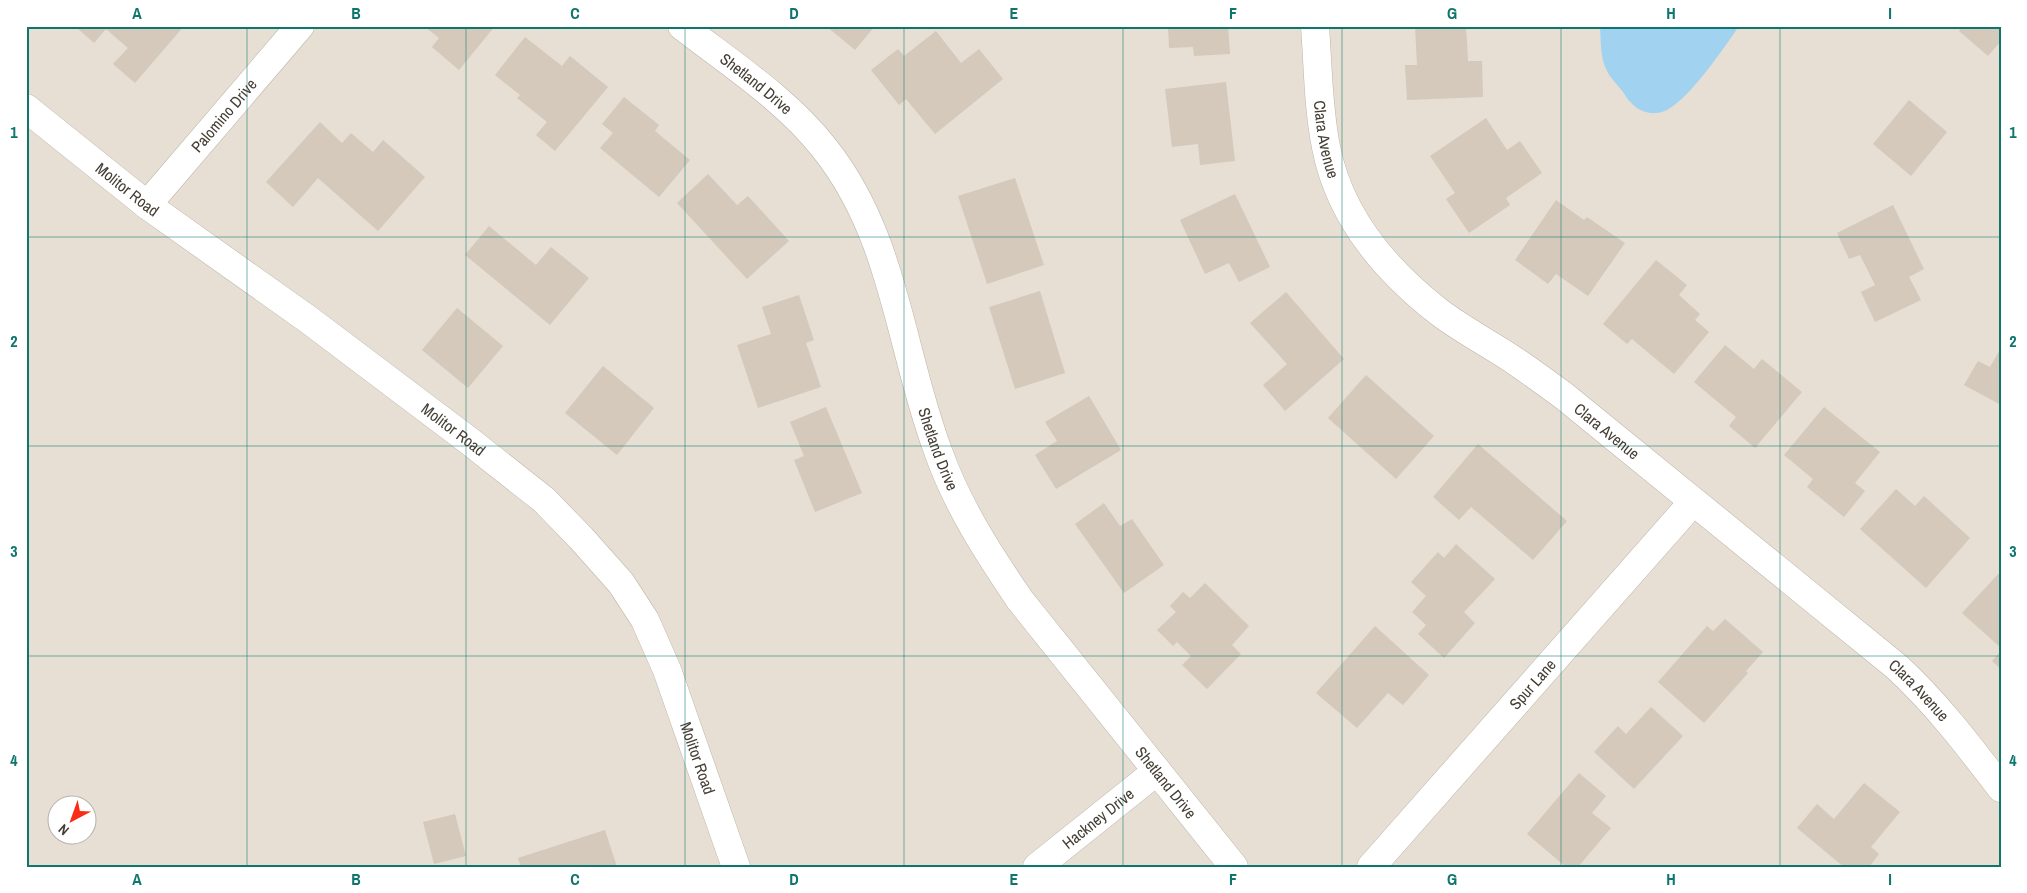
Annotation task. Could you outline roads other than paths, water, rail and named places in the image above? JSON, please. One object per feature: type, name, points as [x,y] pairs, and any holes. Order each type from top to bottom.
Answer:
[{"type":"street","name":"Palomino Drive","points":[[147,205],[300,26]]},
{"type":"street","name":"Shetland Drive","points":[[682,26],[799,119],[826,149],[847,180],[866,215],[882,251],[938,452],[963,509],[1020,600],[1234,867]]},
{"type":"street","name":"Clara Avenue","points":[[1315,26],[1320,112],[1331,165],[1344,200],[1358,227],[1380,258],[1404,283],[1440,312],[1518,363],[1564,396],[1897,667],[1946,716],[2001,788]]},
{"type":"street","name":"Molitor Road","points":[[26,108],[147,205],[309,320],[468,440],[544,500],[582,538],[621,583],[645,620],[667,670],[736,867]]},
{"type":"street","name":"Spur Lane","points":[[1370,867],[1693,502]]},
{"type":"street","name":"Hackney Drive","points":[[1037,867],[1157,771]]},
{"type":"water","points":[[1600,26],[1739,26],[1706,72],[1686,95],[1667,110],[1653,113],[1641,110],[1631,103],[1609,74],[1602,55]]}]
